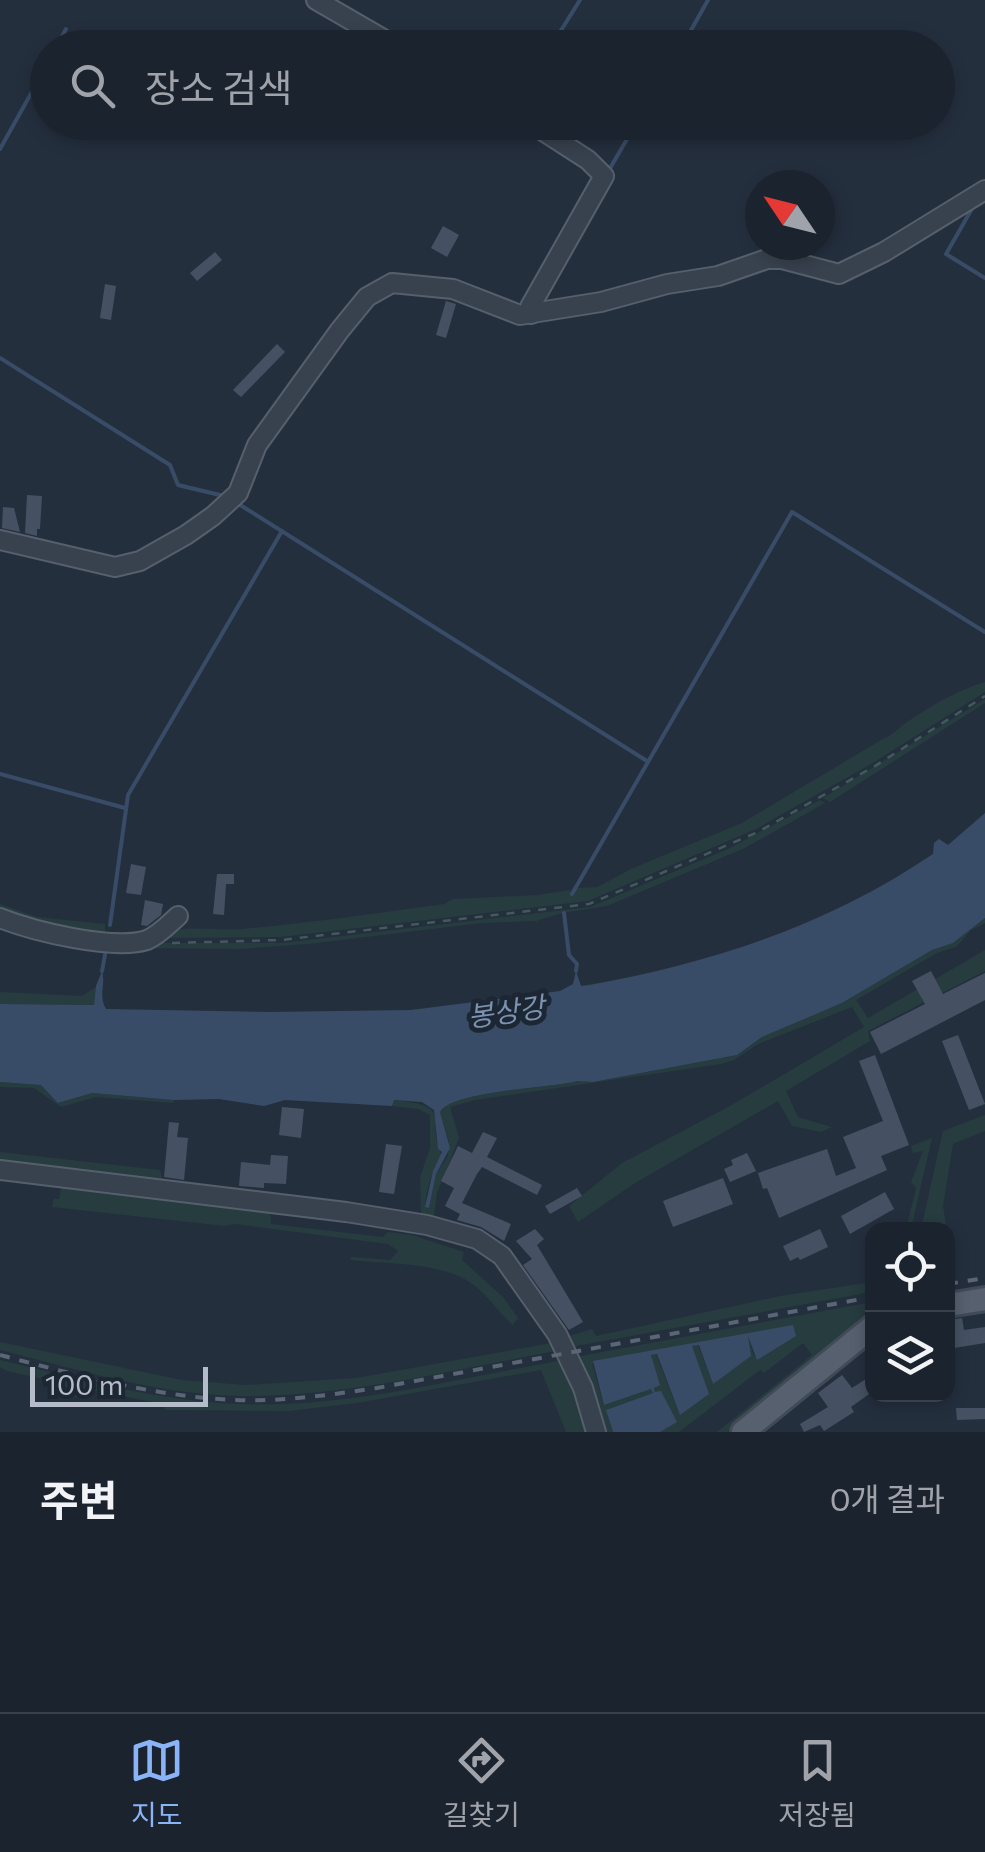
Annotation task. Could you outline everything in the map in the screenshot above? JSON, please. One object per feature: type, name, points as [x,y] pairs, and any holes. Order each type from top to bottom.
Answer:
[{"type":"main road","points":[[955,1304],[985,1299]]},
{"type":"main road","points":[[743,1432],[865,1333]]},
{"type":"street","points":[[316,0],[367,30]]},
{"type":"street","points":[[530,314],[530,307],[604,176],[557,140]]},
{"type":"street","points":[[0,540],[115,567],[154,554],[214,516],[238,493],[256,445],[340,330],[378,288],[404,282],[453,289],[508,311],[530,314],[718,276],[767,258],[839,274],[884,252],[985,190]]},
{"type":"street","points":[[0,918],[54,935],[145,940],[178,916]]},
{"type":"street","points":[[0,1170],[254,1204],[346,1212],[478,1238],[502,1256],[557,1334],[582,1388],[596,1432]]},
{"type":"path","points":[[145,940],[281,940],[589,904],[758,832],[875,766],[985,696]]},
{"type":"green space","points":[[985,682],[985,692],[873,763],[756,829],[588,901],[281,937],[153,938],[174,930],[293,924],[444,904],[453,899],[570,890],[573,895],[576,888],[597,887],[742,823],[935,704]]},
{"type":"green space","points":[[985,699],[985,703],[830,802],[823,798]]},
{"type":"green space","points":[[820,800],[825,803],[745,848],[607,906],[536,921],[482,923],[308,944],[238,949],[144,948],[145,943],[282,943],[590,907],[730,848]]},
{"type":"green space","points":[[0,904],[37,917],[105,924],[105,938],[0,915]]},
{"type":"green space","points":[[985,918],[985,923],[971,930],[956,947],[937,953],[856,1000],[868,1018],[985,950],[985,971],[868,1031],[870,1041],[786,1091],[798,1117],[832,1127],[821,1132],[792,1126],[778,1101],[635,1183],[578,1222],[569,1206],[622,1163],[730,1106],[864,1027],[852,1007],[758,1044],[721,1064],[450,1107],[459,1138],[437,1193],[434,1216],[421,1215],[420,1177],[430,1148],[430,1115],[418,1109],[392,1106],[394,1100],[425,1106],[434,1116],[442,1156],[428,1186],[425,1206],[429,1208],[436,1174],[448,1156],[449,1142],[440,1112],[448,1105],[482,1095],[594,1082],[737,1055],[762,1037],[842,1003],[932,950],[953,943]]},
{"type":"green space","points":[[96,987],[94,1005],[0,1004],[0,992],[82,996]]},
{"type":"green space","points":[[0,1082],[41,1085],[59,1103],[92,1093],[174,1100],[173,1103],[96,1097],[61,1107],[34,1088],[0,1087]]},
{"type":"green space","points":[[985,1115],[985,1131],[953,1144],[943,1206],[946,1222],[923,1222],[943,1131]]},
{"type":"green space","points":[[932,1138],[913,1222],[908,1222],[916,1188],[911,1182],[923,1151],[913,1153],[911,1146]]},
{"type":"green space","points":[[0,1152],[160,1170],[163,1181],[210,1185],[241,1198],[0,1167]]},
{"type":"green space","points":[[62,1184],[270,1211],[271,1224],[383,1237],[387,1232],[412,1235],[464,1252],[462,1260],[503,1297],[518,1318],[513,1325],[480,1290],[441,1270],[351,1260],[390,1260],[398,1251],[388,1244],[234,1224],[52,1207],[54,1199],[59,1199]]},
{"type":"green space","points":[[865,1283],[865,1293],[571,1347],[566,1337],[592,1329],[596,1336],[780,1296]]},
{"type":"green space","points":[[865,1303],[865,1323],[727,1432],[717,1432],[812,1355],[803,1343],[764,1373],[760,1370],[679,1432],[660,1432],[676,1421],[655,1393],[654,1388],[659,1385],[651,1355],[656,1354],[680,1415],[692,1346],[698,1345],[713,1383],[748,1336],[754,1356],[793,1326],[592,1364],[604,1405],[651,1389],[653,1393],[606,1410],[613,1432],[599,1432],[575,1357]]},
{"type":"green space","points":[[0,1342],[182,1380],[245,1385],[356,1378],[557,1342],[561,1350],[362,1387],[242,1396],[180,1391],[120,1380],[0,1350]]},
{"type":"green space","points":[[0,1360],[149,1394],[209,1402],[281,1404],[362,1397],[564,1360],[592,1432],[566,1432],[541,1370],[357,1403],[289,1411],[165,1410],[163,1404],[85,1389],[77,1398],[61,1383],[7,1371],[0,1367]]},
{"type":"water","name":"봉상강","points":[[985,813],[985,918],[953,943],[932,950],[842,1003],[762,1037],[737,1055],[593,1082],[481,1095],[448,1105],[440,1112],[450,1148],[436,1174],[429,1208],[425,1207],[433,1171],[442,1152],[438,1149],[434,1110],[422,1102],[394,1100],[392,1106],[285,1100],[264,1106],[219,1099],[174,1100],[92,1093],[58,1103],[41,1085],[0,1082],[0,1004],[94,1005],[102,971],[106,1009],[411,1010],[560,991],[573,984],[576,971],[581,986],[635,976],[724,953],[810,921],[893,879],[933,854],[934,843],[939,839],[948,845]]},
{"type":"water","points":[[793,1325],[796,1336],[757,1360],[748,1336],[751,1356],[713,1384],[699,1345],[692,1346],[709,1394],[680,1415],[657,1354],[651,1355],[660,1385],[654,1388],[655,1392],[661,1391],[677,1422],[660,1432],[613,1432],[606,1410],[653,1393],[651,1389],[604,1405],[593,1361]]},
{"type":"building","points":[[443,226],[459,235],[447,257],[431,248]]},
{"type":"building","points":[[215,252],[222,260],[197,281],[190,273]]},
{"type":"building","points":[[105,284],[116,286],[111,320],[100,318]]},
{"type":"building","points":[[446,301],[456,304],[446,338],[436,335]]},
{"type":"building","points":[[277,344],[285,352],[241,397],[233,390]]},
{"type":"building","points":[[27,495],[42,496],[37,536],[25,533]]},
{"type":"building","points":[[3,507],[14,508],[20,532],[2,528]]},
{"type":"building","points":[[131,864],[146,867],[141,895],[126,893]]},
{"type":"building","points":[[217,874],[234,874],[234,884],[226,884],[224,915],[213,914]]},
{"type":"building","points":[[145,900],[163,904],[161,915],[147,926],[141,925]]},
{"type":"building","points":[[931,971],[943,994],[985,973],[985,1000],[881,1054],[870,1032],[925,1004],[912,981]]},
{"type":"building","points":[[958,1035],[985,1104],[969,1110],[942,1041]]},
{"type":"building","points":[[875,1055],[909,1145],[881,1156],[887,1170],[779,1218],[758,1173],[827,1149],[836,1176],[856,1168],[843,1137],[883,1121],[859,1061]]},
{"type":"building","points":[[282,1107],[304,1109],[301,1138],[279,1135]]},
{"type":"building","points":[[169,1122],[179,1123],[177,1137],[188,1138],[184,1180],[164,1177]]},
{"type":"building","points":[[483,1132],[497,1138],[487,1157],[542,1185],[537,1195],[482,1167],[477,1174],[462,1203],[511,1224],[504,1241],[481,1227],[457,1220],[460,1214],[445,1206],[454,1188],[441,1181],[458,1146],[472,1153]]},
{"type":"building","points":[[386,1144],[402,1146],[394,1194],[379,1192]]},
{"type":"building","points":[[747,1153],[756,1171],[730,1182],[724,1169],[733,1165],[731,1160]]},
{"type":"building","points":[[271,1155],[288,1156],[286,1184],[264,1183],[264,1188],[239,1186],[241,1162],[270,1165]]},
{"type":"building","points":[[723,1178],[733,1204],[673,1227],[663,1201]]},
{"type":"building","points":[[577,1188],[582,1196],[550,1214],[545,1206]]},
{"type":"building","points":[[885,1192],[894,1209],[865,1222],[850,1234],[841,1216]]},
{"type":"building","points":[[535,1229],[544,1239],[537,1245],[583,1322],[569,1330],[523,1265],[532,1259],[516,1241]]},
{"type":"building","points":[[820,1229],[828,1247],[790,1261],[783,1246]]},
{"type":"building","points":[[962,1318],[964,1330],[985,1327],[985,1343],[955,1348],[955,1319]]},
{"type":"building","points":[[842,1375],[852,1388],[865,1380],[865,1397],[851,1407],[854,1412],[824,1431],[820,1425],[804,1432],[800,1424],[828,1407],[818,1393]]},
{"type":"building","points":[[956,1408],[985,1408],[985,1419],[957,1420]]},
{"type":"waterway","points":[[561,30],[580,0]]},
{"type":"waterway","points":[[691,30],[708,0]]},
{"type":"waterway","points":[[0,149],[30,95]]},
{"type":"waterway","points":[[609,170],[626,140]]},
{"type":"waterway","points":[[973,207],[946,254],[985,278]]},
{"type":"waterway","points":[[0,358],[170,465],[178,485],[224,496]]},
{"type":"waterway","points":[[237,503],[647,761]]},
{"type":"waterway","points":[[572,894],[792,512],[985,632]]},
{"type":"waterway","points":[[110,925],[128,795],[282,531]]},
{"type":"waterway","points":[[0,774],[125,808]]},
{"type":"waterway","points":[[564,913],[569,955],[577,964],[576,971]]},
{"type":"waterway","points":[[102,971],[106,949]]},
{"type":"railway","points":[[955,1283],[985,1278]]},
{"type":"railway","points":[[0,1355],[115,1384],[174,1394],[233,1400],[287,1399],[377,1388],[865,1298]]}]
